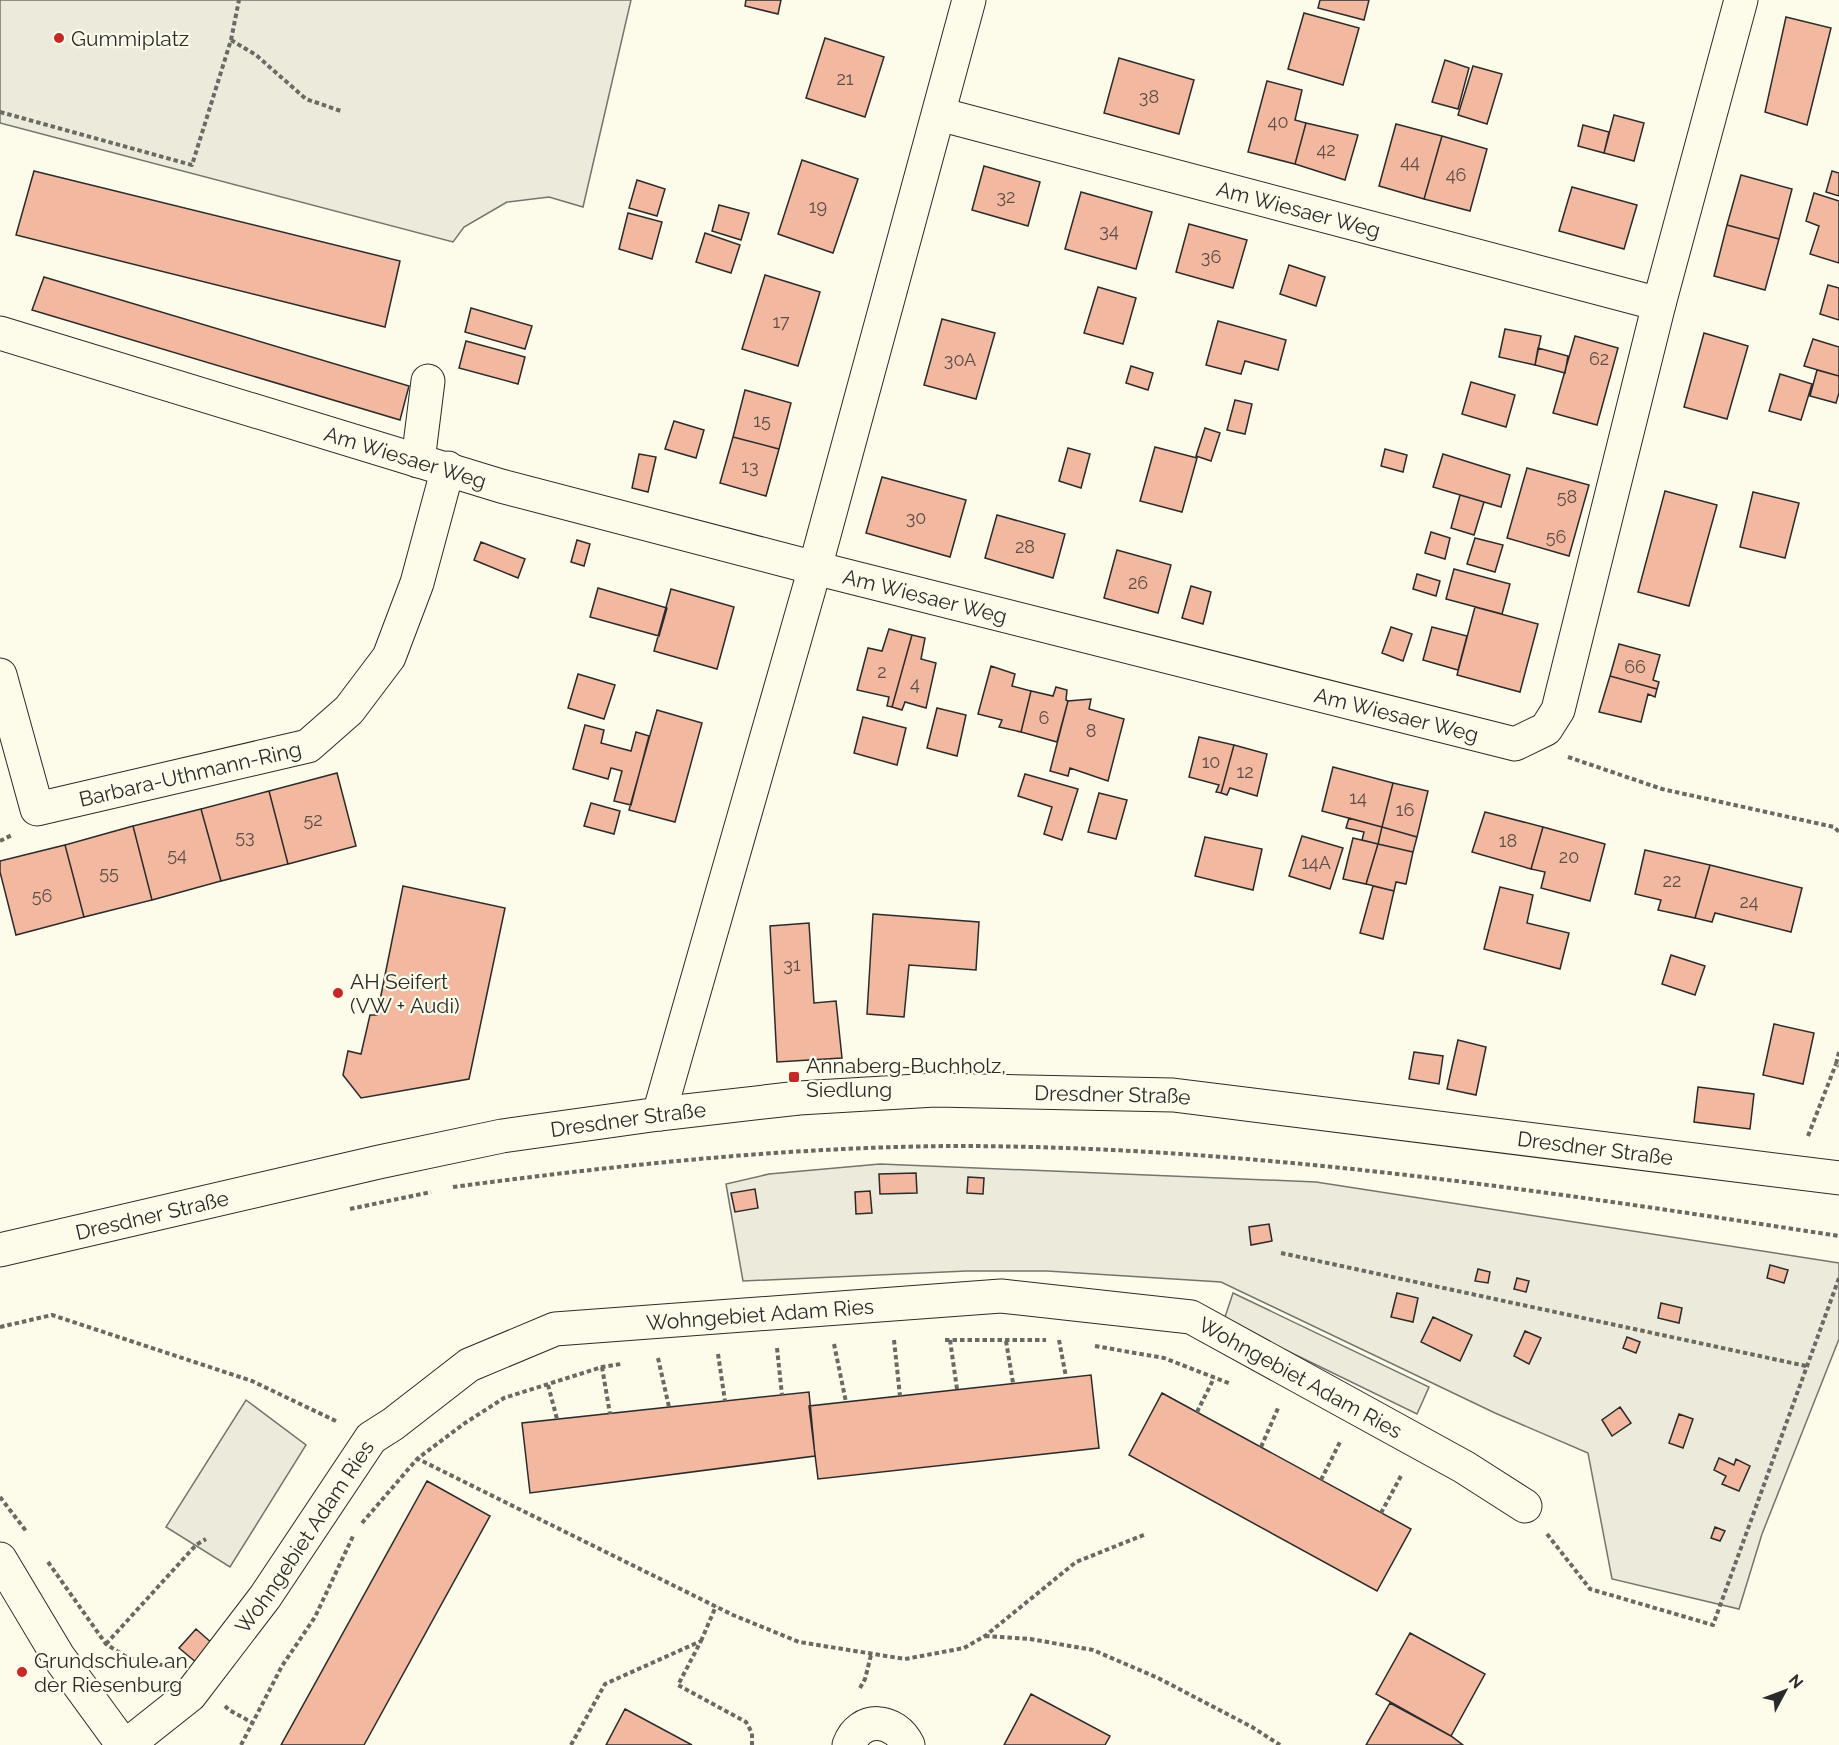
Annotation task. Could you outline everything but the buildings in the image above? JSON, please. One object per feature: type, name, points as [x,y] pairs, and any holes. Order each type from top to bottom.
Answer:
[{"type":"street","name":"Am Wiesaer Weg","points":[[659,1114],[815,568],[969,0]]},
{"type":"street","points":[[1545,729],[1558,710],[1659,304],[1741,0]]},
{"type":"street","name":"Am Wiesaer Weg","points":[[939,114],[1659,304]]},
{"type":"street","name":"Am Wiesaer Weg","points":[[0,333],[501,486],[815,568],[1515,744],[1545,729]]},
{"type":"street","points":[[428,381],[433,465]]},
{"type":"street","name":"Barbara-Uthmann-Ring","points":[[0,675],[37,809],[308,746],[349,710],[389,657],[417,583],[433,465]]},
{"type":"street","name":"Dresdner Straße","points":[[0,1250],[491,1138],[659,1114],[799,1098],[935,1090],[1173,1095],[1839,1178]]},
{"type":"street","name":"Wohngebiet Adam Ries","points":[[125,1745],[190,1695],[265,1597],[371,1438],[393,1424],[469,1365],[555,1329],[1001,1296],[1191,1317],[1464,1467],[1525,1506]]},
{"type":"street","points":[[0,1559],[58,1656],[125,1745]]},
{"type":"street","points":[[849,1745],[858,1731],[867,1725],[877,1723],[896,1729],[904,1736],[908,1745]]},
{"type":"path","points":[[0,112],[192,165],[231,40],[239,0]]},
{"type":"path","points":[[231,40],[256,55],[306,99],[341,111]]},
{"type":"path","points":[[1545,729],[1552,752],[1662,789],[1834,827],[1839,832]]},
{"type":"path","points":[[1808,1136],[1838,1065],[1839,1052]]},
{"type":"path","points":[[450,1187],[582,1170],[838,1148],[957,1146],[1122,1151],[1266,1160],[1455,1180],[1839,1236]]},
{"type":"path","points":[[341,1210],[439,1190]]},
{"type":"path","points":[[1281,1253],[1806,1366]]},
{"type":"path","points":[[1525,1506],[1590,1589],[1713,1625],[1839,1278]]},
{"type":"path","points":[[0,1326],[52,1315],[252,1381],[417,1459],[716,1606],[799,1642],[905,1659],[964,1648],[985,1636],[1076,1562],[1146,1534]]},
{"type":"path","points":[[833,1338],[846,1402]]},
{"type":"path","points":[[884,1339],[905,1340]]},
{"type":"path","points":[[894,1340],[900,1396]]},
{"type":"path","points":[[939,1340],[1059,1340],[1071,1342]]},
{"type":"path","points":[[950,1340],[957,1389]]},
{"type":"path","points":[[1059,1340],[1066,1377]]},
{"type":"path","points":[[1006,1341],[1013,1383]]},
{"type":"path","points":[[777,1343],[782,1395]]},
{"type":"path","points":[[1094,1346],[1164,1358],[1233,1385]]},
{"type":"path","points":[[717,1347],[725,1401]]},
{"type":"path","points":[[668,1355],[657,1357],[669,1407]]},
{"type":"path","points":[[240,1745],[282,1666],[315,1617],[357,1528],[417,1459],[465,1423],[504,1398],[602,1367],[624,1363]]},
{"type":"path","points":[[602,1367],[610,1414]]},
{"type":"path","points":[[1197,1412],[1215,1378]]},
{"type":"path","points":[[548,1385],[557,1419]]},
{"type":"path","points":[[1261,1447],[1279,1406],[1270,1402]]},
{"type":"path","points":[[1331,1434],[1352,1445]]},
{"type":"path","points":[[1321,1480],[1341,1439]]},
{"type":"path","points":[[1392,1468],[1411,1479]]},
{"type":"path","points":[[1381,1513],[1402,1474]]},
{"type":"path","points":[[0,1497],[28,1533]]},
{"type":"path","points":[[106,1644],[196,1545],[206,1539]]},
{"type":"path","points":[[47,1561],[106,1644],[128,1658],[189,1670],[229,1710],[253,1722]]},
{"type":"path","points":[[716,1606],[678,1685],[746,1722],[752,1733],[752,1745]]},
{"type":"path","points":[[985,1636],[1030,1639],[1093,1650],[1158,1678],[1252,1727],[1280,1745]]},
{"type":"path","points":[[571,1745],[606,1684],[701,1641]]},
{"type":"shaded area","points":[[0,0],[631,0],[583,207],[549,197],[507,202],[464,227],[453,242],[0,123]]},
{"type":"shaded area","points":[[880,1164],[1316,1182],[1839,1263],[1839,1339],[1762,1534],[1739,1609],[1612,1579],[1588,1453],[1495,1413],[1221,1282],[1047,1271],[967,1271],[743,1281],[726,1184],[769,1174]]},
{"type":"shaded area","points":[[1233,1293],[1429,1387],[1417,1414],[1224,1320]]},
{"type":"shaded area","points":[[246,1400],[306,1445],[230,1567],[166,1527]]},
{"type":"place","name":"Gummiplatz","points":[[59,38]]},
{"type":"place","name":"AH Seifert (VW + Audi)","points":[[338,993]]},
{"type":"place","name":"Annaberg-Buchholz, Siedlung","points":[[794,1077]]},
{"type":"place","name":"Grundschule an der Riesenburg","points":[[22,1672]]}]
